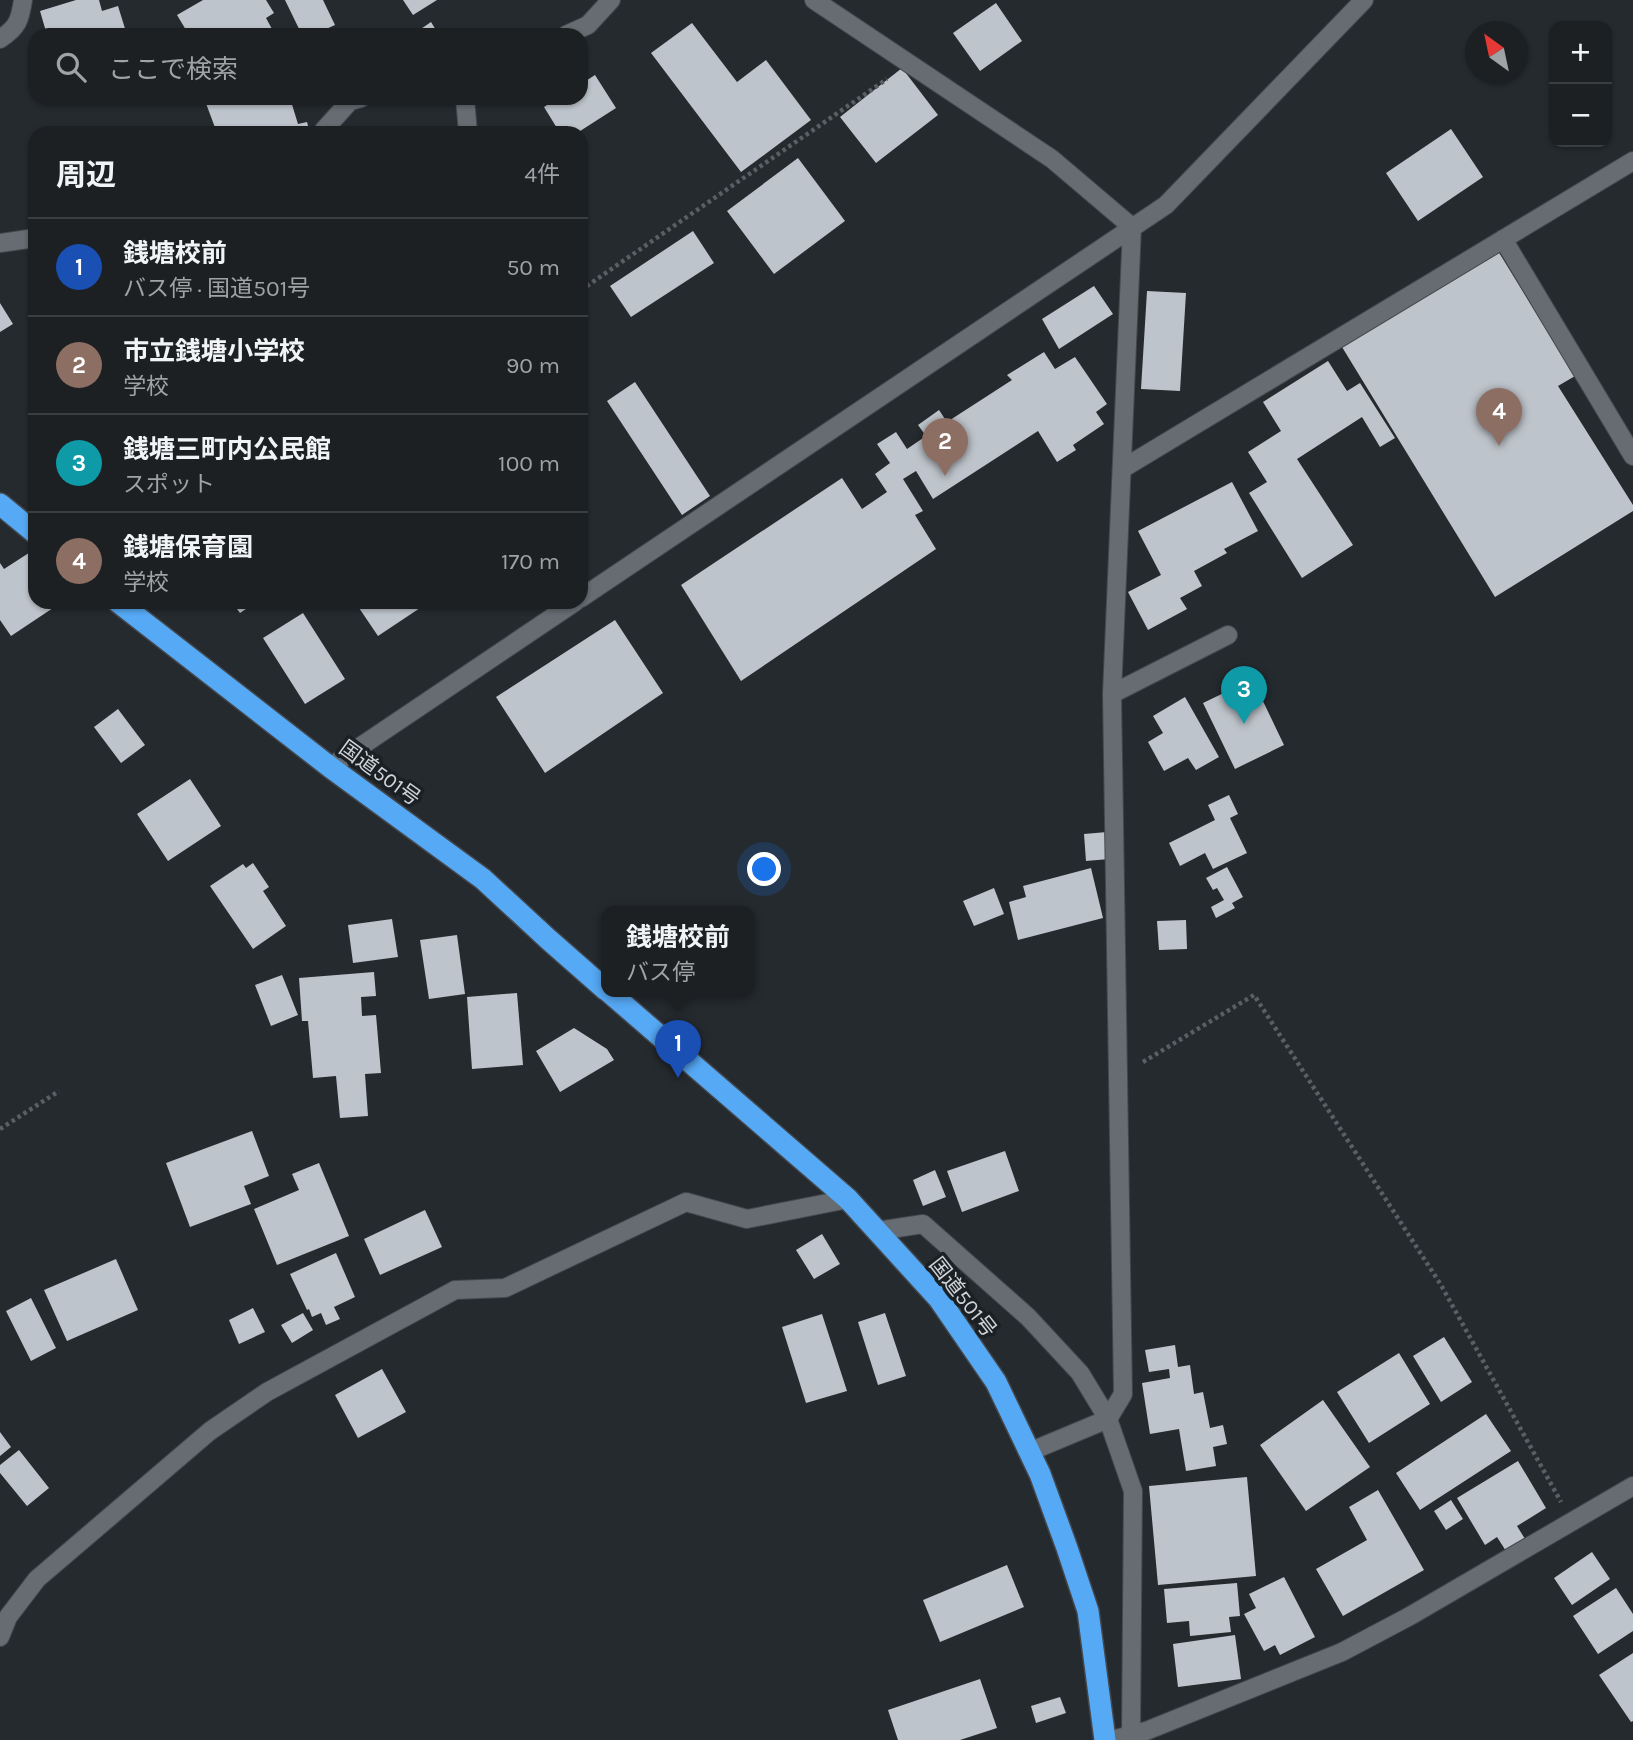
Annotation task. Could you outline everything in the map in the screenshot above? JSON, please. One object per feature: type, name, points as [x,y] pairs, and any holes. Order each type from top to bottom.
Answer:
[{"type":"highway","points":[[0,504],[28,527]]},
{"type":"highway","name":"国道501号","points":[[127,609],[330,767],[483,879],[601,985]]},
{"type":"highway","name":"国道501号","points":[[615,997],[848,1199],[939,1299],[996,1382],[1040,1474],[1088,1611],[1105,1740]]},
{"type":"street","points":[[0,39],[9,33],[21,18],[23,0]]},
{"type":"street","points":[[580,28],[588,24],[611,0]]},
{"type":"street","points":[[814,0],[1052,159],[1132,227]]},
{"type":"street","points":[[588,593],[1166,205],[1364,0]]},
{"type":"street","points":[[327,126],[346,105]]},
{"type":"street","points":[[466,105],[467,126]]},
{"type":"street","points":[[1122,469],[1633,161]]},
{"type":"street","points":[[1029,1452],[1108,1419],[1123,1394],[1112,694],[1132,227]]},
{"type":"street","points":[[0,243],[28,239]]},
{"type":"street","points":[[1503,239],[1633,456]]},
{"type":"street","points":[[330,767],[565,609]]},
{"type":"street","points":[[1112,694],[1228,635]]},
{"type":"street","points":[[0,1637],[8,1618],[37,1579],[210,1431],[267,1392],[456,1290],[505,1288],[686,1202],[747,1219],[848,1199]]},
{"type":"street","points":[[877,1231],[923,1224],[1028,1317],[1080,1373],[1108,1419],[1133,1491],[1131,1735]]},
{"type":"street","points":[[1112,1740],[1146,1731],[1342,1652],[1410,1616],[1633,1486]]},
{"type":"path","points":[[588,285],[890,76]]},
{"type":"path","points":[[1118,1077],[1254,995],[1441,1285],[1573,1521]]},
{"type":"path","points":[[0,1129],[59,1091]]},
{"type":"building","points":[[76,0],[99,0],[102,11],[118,6],[125,28],[45,28],[40,11]]},
{"type":"building","points":[[203,0],[266,0],[274,13],[266,18],[271,28],[185,28],[177,15]]},
{"type":"building","points":[[285,0],[323,0],[335,25],[328,28],[299,28]]},
{"type":"building","points":[[403,0],[437,0],[413,15]]},
{"type":"building","points":[[996,3],[1022,41],[980,71],[953,33]]},
{"type":"building","points":[[431,22],[435,28],[422,28]]},
{"type":"building","points":[[692,23],[737,82],[766,60],[811,120],[741,172],[651,53]]},
{"type":"building","points":[[902,68],[938,115],[876,163],[840,117]]},
{"type":"building","points":[[595,75],[616,108],[588,126],[556,126],[544,107],[588,105],[588,80]]},
{"type":"building","points":[[207,105],[292,105],[298,124],[307,122],[308,126],[214,126]]},
{"type":"building","points":[[1451,129],[1483,177],[1418,221],[1386,173]]},
{"type":"building","points":[[798,158],[845,221],[774,274],[727,211]]},
{"type":"building","points":[[693,231],[714,263],[631,317],[610,286]]},
{"type":"building","points":[[1498,251],[1575,376],[1558,386],[1633,505],[1633,511],[1495,597],[1342,347]]},
{"type":"building","points":[[1094,286],[1113,314],[1059,349],[1042,319]]},
{"type":"building","points":[[1147,291],[1186,293],[1180,391],[1141,389]]},
{"type":"building","points":[[0,303],[13,324],[0,332]]},
{"type":"building","points":[[1044,352],[1055,369],[1075,357],[1107,404],[1096,412],[1104,424],[1073,445],[1076,450],[1057,462],[1038,431],[933,499],[916,471],[903,479],[923,511],[915,515],[936,549],[741,681],[681,585],[842,478],[862,509],[887,492],[875,474],[890,463],[877,444],[896,432],[907,449],[926,436],[918,425],[939,410],[947,422],[1012,380],[1007,375]]},
{"type":"building","points":[[1328,361],[1347,391],[1360,383],[1395,438],[1380,447],[1362,417],[1297,459],[1353,545],[1302,578],[1249,493],[1267,482],[1248,452],[1281,431],[1263,402]]},
{"type":"building","points":[[635,382],[710,496],[682,515],[607,401]]},
{"type":"building","points":[[1232,482],[1258,531],[1224,549],[1227,553],[1194,571],[1202,586],[1180,598],[1187,609],[1148,630],[1128,592],[1161,575],[1138,531]]},
{"type":"building","points":[[28,554],[28,609],[52,609],[11,636],[0,620],[0,563],[4,569]]},
{"type":"building","points":[[360,609],[418,609],[378,636]]},
{"type":"building","points":[[303,613],[345,679],[305,704],[263,638]]},
{"type":"building","points":[[615,620],[663,693],[545,773],[496,697]]},
{"type":"building","points":[[1248,670],[1284,745],[1235,769],[1203,703],[1230,690],[1225,681]]},
{"type":"building","points":[[1185,697],[1219,757],[1196,770],[1188,758],[1164,771],[1148,742],[1163,733],[1153,716]]},
{"type":"building","points":[[118,709],[145,745],[121,763],[94,727]]},
{"type":"building","points":[[190,779],[221,826],[168,861],[137,814]]},
{"type":"building","points":[[1229,795],[1238,814],[1230,818],[1247,853],[1213,869],[1205,853],[1180,866],[1169,843],[1215,820],[1208,805]]},
{"type":"building","points":[[1107,832],[1109,859],[1086,861],[1084,834]]},
{"type":"building","points":[[253,863],[269,887],[263,891],[286,926],[253,949],[210,886],[243,864],[246,868]]},
{"type":"building","points":[[1227,867],[1243,897],[1232,903],[1235,908],[1216,918],[1211,907],[1224,900],[1217,888],[1213,890],[1206,878]]},
{"type":"building","points":[[1091,868],[1103,918],[1018,940],[1009,902],[1026,897],[1023,886]]},
{"type":"building","points":[[994,888],[1004,914],[974,926],[963,901]]},
{"type":"building","points":[[392,919],[398,957],[353,963],[348,925]]},
{"type":"building","points":[[1186,920],[1187,949],[1159,950],[1157,921]]},
{"type":"building","points":[[457,935],[465,994],[429,999],[420,940]]},
{"type":"building","points":[[374,972],[376,996],[361,997],[362,1016],[376,1015],[381,1073],[365,1074],[368,1116],[340,1118],[336,1076],[313,1078],[308,1021],[302,1021],[299,978]]},
{"type":"building","points":[[282,975],[298,1015],[271,1026],[255,985]]},
{"type":"building","points":[[517,993],[523,1065],[472,1069],[467,997]]},
{"type":"building","points":[[574,1028],[607,1049],[614,1060],[560,1092],[536,1051]]},
{"type":"building","points":[[252,1131],[269,1176],[244,1186],[251,1204],[190,1227],[166,1163]]},
{"type":"building","points":[[1005,1151],[1019,1191],[962,1212],[947,1171]]},
{"type":"building","points":[[319,1163],[349,1236],[277,1265],[254,1209],[299,1190],[292,1174]]},
{"type":"building","points":[[935,1170],[946,1197],[923,1206],[913,1180]]},
{"type":"building","points":[[425,1210],[442,1247],[380,1275],[364,1239]]},
{"type":"building","points":[[822,1234],[840,1264],[814,1279],[796,1250]]},
{"type":"building","points":[[336,1253],[355,1297],[334,1307],[340,1319],[326,1325],[321,1313],[312,1317],[309,1309],[307,1310],[290,1274]]},
{"type":"building","points":[[116,1259],[138,1310],[67,1341],[44,1290]]},
{"type":"building","points":[[31,1298],[56,1348],[31,1361],[6,1311]]},
{"type":"building","points":[[253,1308],[265,1332],[239,1344],[229,1320]]},
{"type":"building","points":[[303,1313],[313,1330],[292,1343],[281,1325]]},
{"type":"building","points":[[885,1313],[906,1376],[878,1385],[858,1322]]},
{"type":"building","points":[[822,1314],[847,1391],[806,1403],[782,1327]]},
{"type":"building","points":[[1444,1337],[1472,1382],[1441,1402],[1413,1356]]},
{"type":"building","points":[[1175,1345],[1178,1367],[1190,1365],[1194,1394],[1203,1392],[1210,1428],[1223,1425],[1227,1444],[1213,1447],[1216,1466],[1186,1471],[1179,1429],[1150,1434],[1142,1383],[1170,1378],[1169,1369],[1149,1372],[1145,1350]]},
{"type":"building","points":[[1399,1353],[1430,1404],[1369,1443],[1337,1392]]},
{"type":"building","points":[[382,1369],[406,1412],[358,1438],[335,1395]]},
{"type":"building","points":[[1323,1400],[1370,1467],[1306,1511],[1260,1445]]},
{"type":"building","points":[[1486,1414],[1511,1451],[1420,1510],[1396,1473]]},
{"type":"building","points":[[0,1432],[11,1447],[0,1456]]},
{"type":"building","points":[[19,1450],[49,1488],[27,1506],[0,1473],[0,1465]]},
{"type":"building","points":[[1518,1461],[1546,1508],[1517,1526],[1525,1539],[1506,1551],[1497,1537],[1485,1545],[1457,1498]]},
{"type":"building","points":[[1247,1477],[1256,1576],[1158,1585],[1149,1486]]},
{"type":"building","points":[[1378,1490],[1424,1570],[1343,1616],[1316,1569],[1367,1540],[1349,1507]]},
{"type":"building","points":[[1451,1500],[1463,1519],[1446,1530],[1434,1511]]},
{"type":"building","points":[[1592,1552],[1610,1579],[1572,1605],[1554,1578]]},
{"type":"building","points":[[1007,1565],[1024,1607],[940,1642],[923,1600]]},
{"type":"building","points":[[1284,1577],[1315,1637],[1280,1655],[1275,1645],[1264,1651],[1244,1614],[1256,1608],[1249,1594]]},
{"type":"building","points":[[1237,1583],[1240,1616],[1229,1617],[1231,1632],[1190,1636],[1189,1621],[1167,1623],[1164,1589]]},
{"type":"building","points":[[1616,1588],[1633,1614],[1633,1631],[1598,1654],[1573,1616]]},
{"type":"building","points":[[1235,1635],[1241,1679],[1178,1687],[1173,1644]]},
{"type":"building","points":[[1633,1653],[1633,1721],[1631,1722],[1599,1675]]},
{"type":"building","points":[[980,1679],[997,1728],[960,1740],[898,1740],[888,1710]]},
{"type":"building","points":[[1060,1697],[1066,1713],[1036,1723],[1031,1706]]},
{"type":"place","name":"銭塘保育園","points":[[1499,446]]},
{"type":"place","name":"市立銭塘小学校","points":[[945,476]]},
{"type":"place","name":"銭塘三町内公民館","points":[[1244,724]]},
{"type":"place","name":"銭塘校前","points":[[678,1078]]}]
